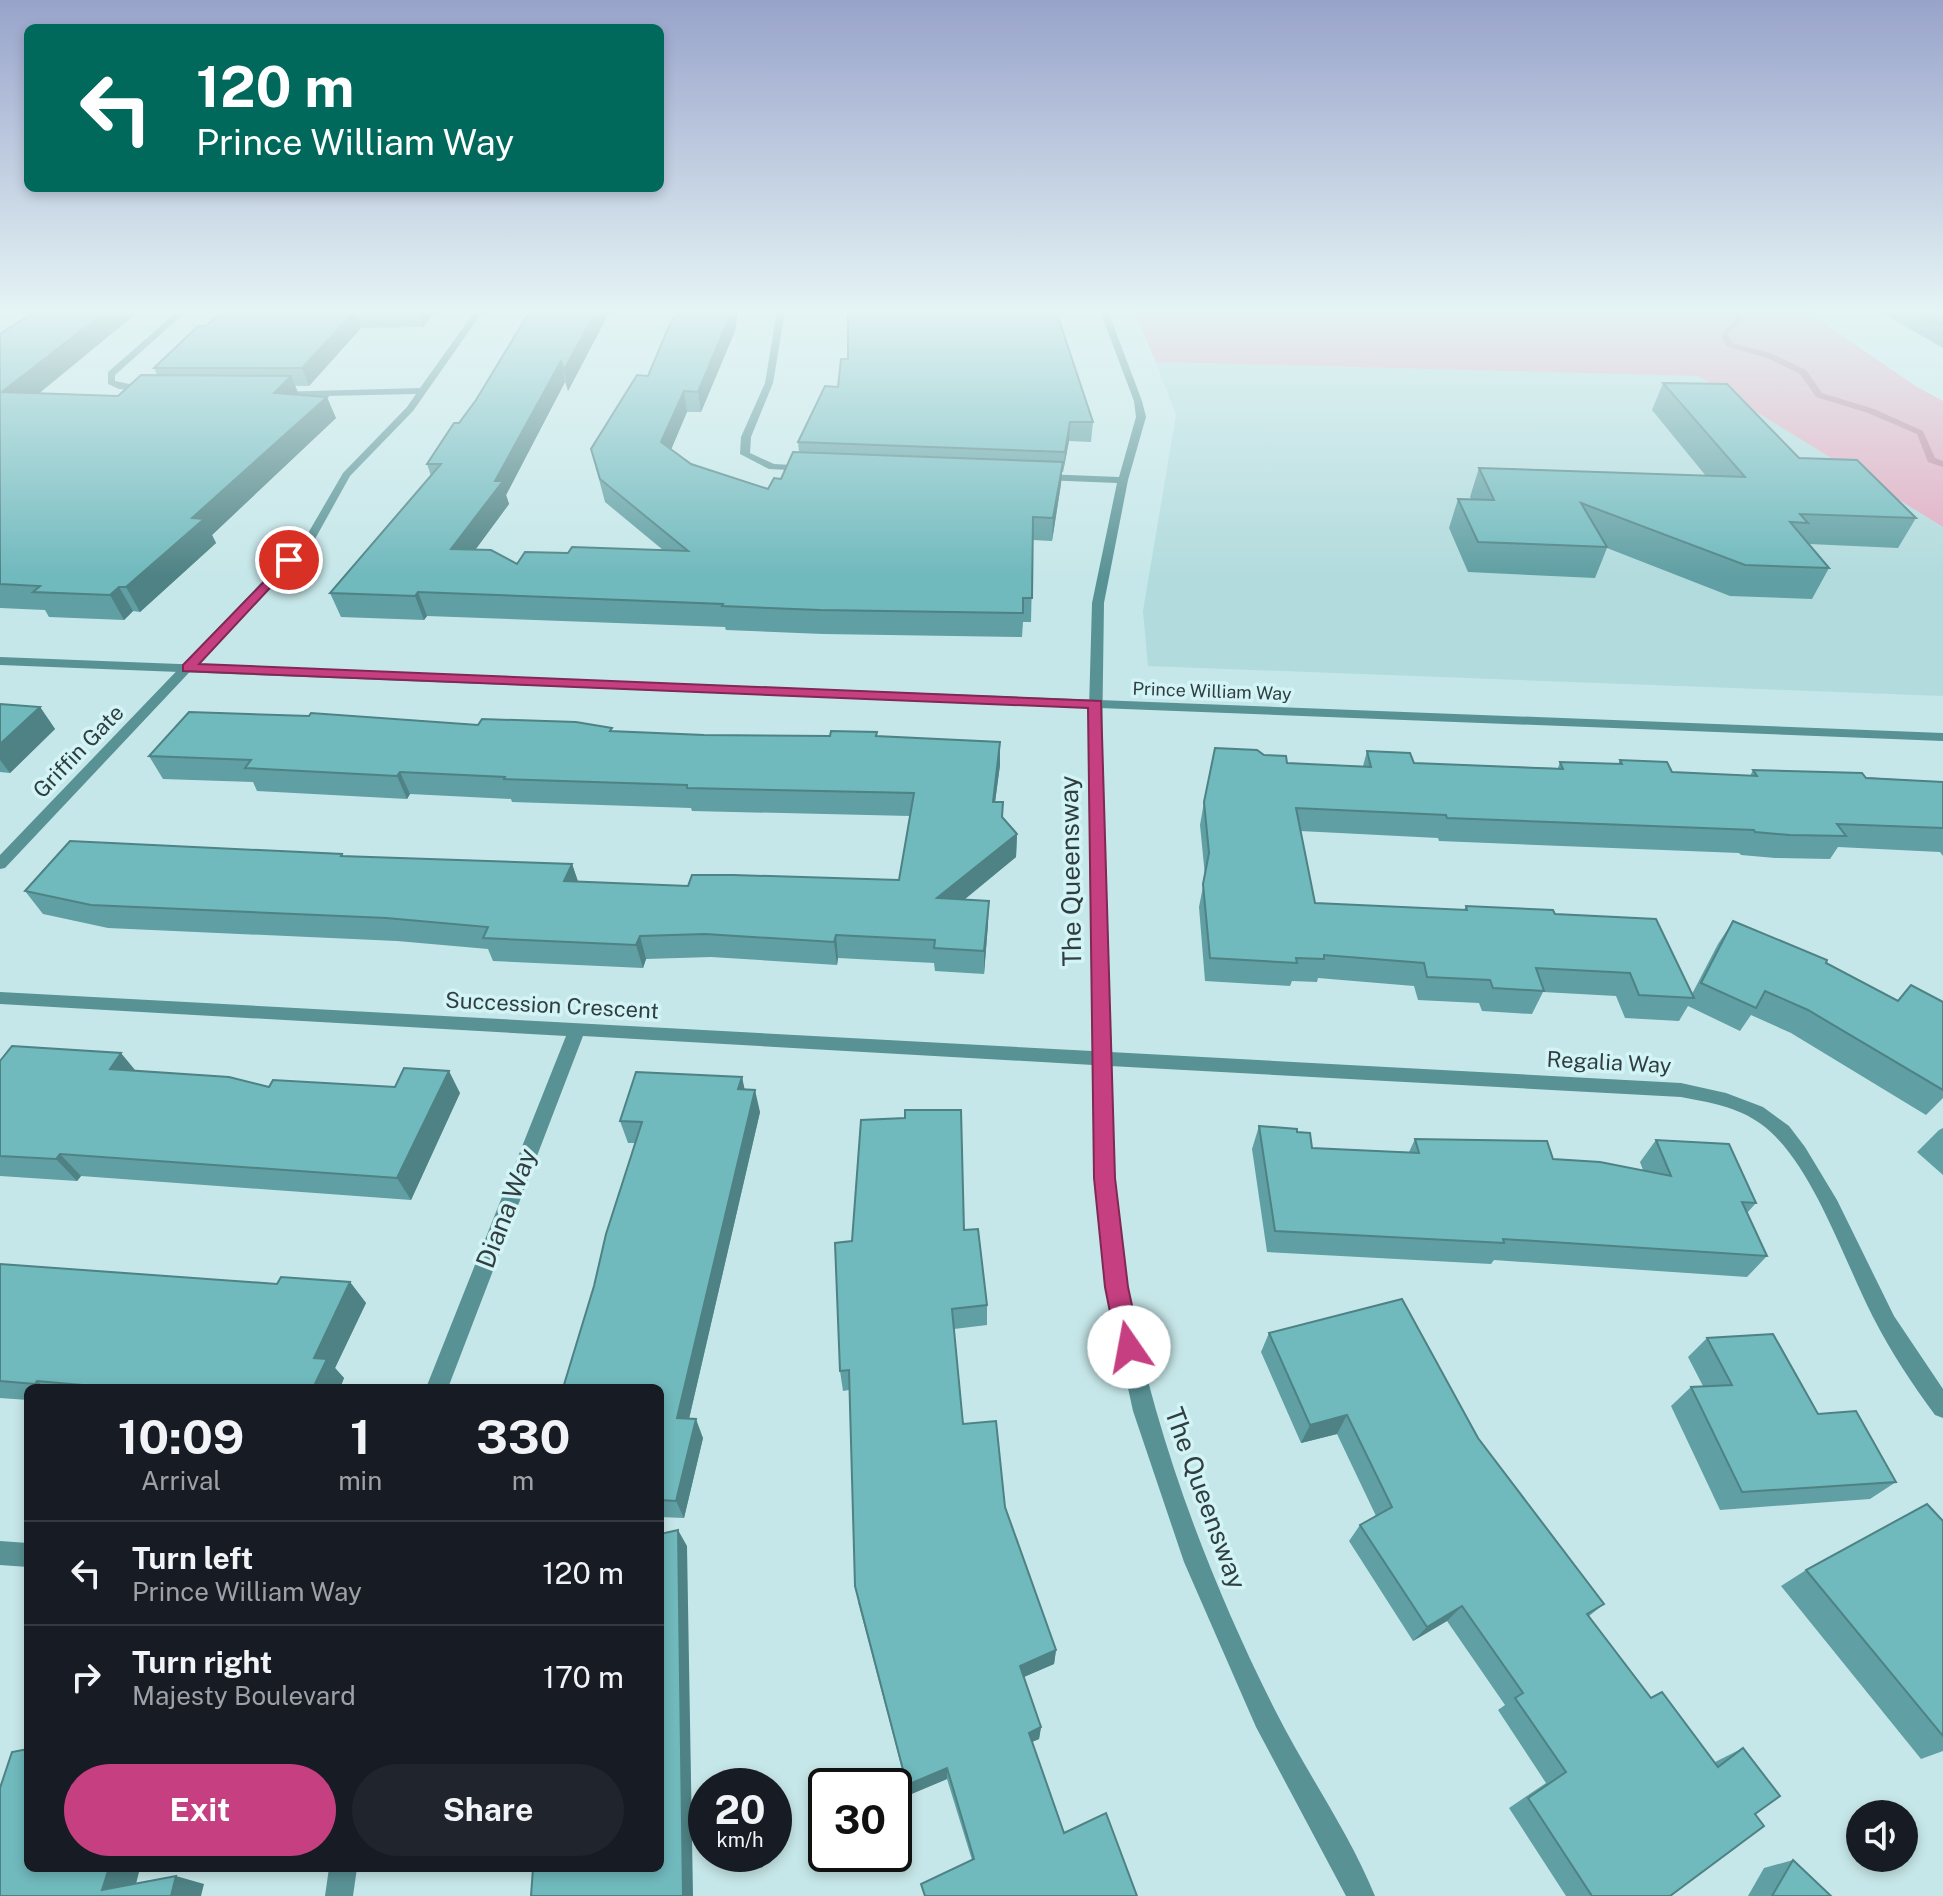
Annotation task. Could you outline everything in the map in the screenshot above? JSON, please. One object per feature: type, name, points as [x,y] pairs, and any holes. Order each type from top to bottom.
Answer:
[{"type":"street","name":"Griffin Gate","points":[[0,864],[311,537],[346,475],[416,399]]},
{"type":"street","points":[[762,399],[746,437],[745,454],[772,467],[817,468]]},
{"type":"street","name":"The Queensway","points":[[1137,399],[1141,417],[1123,480],[1098,603],[1095,704],[1104,1178],[1111,1249],[1124,1326],[1144,1411],[1192,1554],[1238,1661],[1295,1778],[1361,1896]]},
{"type":"street","points":[[1032,476],[1123,480]]},
{"type":"street","name":"Prince William Way","points":[[0,661],[1943,737]]},
{"type":"street","name":"Succession Crescent","points":[[0,998],[1103,1057]]},
{"type":"street","name":"Diana Way","points":[[439,1384],[577,1029]]},
{"type":"street","name":"Regalia Way","points":[[1103,1057],[1681,1090],[1731,1100],[1770,1119],[1801,1153],[1881,1313],[1919,1376],[1943,1407]]},
{"type":"street","points":[[0,1553],[24,1555]]},
{"type":"street","points":[[339,1896],[342,1872]]},
{"type":"shaded area","points":[[1170,399],[1736,399],[1943,527],[1943,696],[1148,666],[1143,611],[1176,415]]},
{"type":"shaded area","points":[[1736,399],[1943,401],[1943,527]]},
{"type":"building","points":[[0,399],[324,399],[192,518],[204,519],[126,587],[119,587],[110,595],[33,592],[40,586],[0,584]]},
{"type":"building","points":[[540,399],[495,481],[503,481],[451,549],[491,550],[517,564],[525,552],[568,553],[572,547],[688,551],[600,479],[591,449],[622,399],[680,399],[661,442],[691,464],[768,489],[774,478],[781,479],[793,452],[1063,462],[1053,518],[1033,517],[1032,598],[1023,598],[1023,613],[820,610],[418,592],[415,596],[330,593],[441,464],[427,464],[454,423],[459,423],[476,400]]},
{"type":"building","points":[[819,399],[1085,399],[1093,422],[1070,422],[1065,452],[798,442]]},
{"type":"building","points":[[1677,399],[1742,399],[1799,458],[1857,460],[1916,518],[1800,514],[1808,523],[1790,522],[1829,568],[1745,565],[1581,503],[1607,547],[1478,542],[1458,499],[1494,500],[1479,468],[1745,477]]},
{"type":"building","points":[[0,704],[40,707],[0,744]]},
{"type":"building","points":[[189,712],[309,716],[311,713],[478,725],[482,719],[576,722],[612,728],[610,731],[704,735],[830,736],[831,731],[877,732],[876,736],[1000,742],[993,802],[1003,802],[1002,817],[1017,834],[937,898],[989,901],[984,951],[934,948],[935,940],[836,935],[834,942],[705,934],[640,936],[636,945],[483,938],[488,927],[386,918],[91,905],[25,891],[70,841],[341,856],[572,864],[564,881],[688,886],[692,875],[899,880],[914,793],[687,788],[687,785],[400,772],[397,776],[245,768],[251,760],[149,756]]},
{"type":"building","points":[[1215,748],[1257,750],[1264,755],[1286,756],[1287,763],[1371,767],[1367,751],[1410,753],[1414,763],[1563,769],[1560,762],[1622,764],[1620,760],[1667,762],[1672,772],[1757,776],[1753,770],[1862,773],[1866,778],[1943,782],[1943,828],[1837,824],[1846,836],[1790,835],[1754,830],[1447,818],[1446,815],[1296,808],[1315,903],[1467,910],[1466,906],[1553,910],[1555,914],[1656,919],[1694,998],[1639,995],[1630,973],[1536,968],[1544,991],[1493,988],[1490,980],[1427,977],[1424,963],[1324,955],[1324,959],[1296,958],[1297,963],[1210,958],[1203,884],[1209,853],[1204,802]]},
{"type":"building","points":[[1733,921],[1827,960],[1826,963],[1898,1001],[1911,985],[1943,1002],[1943,1090],[1808,1010],[1765,991],[1756,1008],[1701,983]]},
{"type":"building","points":[[12,1046],[121,1053],[110,1069],[229,1077],[269,1087],[273,1080],[395,1087],[404,1068],[449,1071],[397,1178],[60,1154],[56,1159],[0,1156],[0,1061]]},
{"type":"building","points":[[636,1072],[742,1077],[738,1089],[755,1090],[677,1418],[696,1419],[676,1501],[664,1500],[664,1384],[564,1384],[606,1234],[642,1122],[620,1121]]},
{"type":"building","points":[[905,1110],[961,1110],[964,1230],[978,1229],[987,1305],[952,1309],[963,1424],[996,1421],[1005,1507],[1056,1650],[1020,1666],[1041,1727],[1029,1733],[1064,1833],[1106,1813],[1137,1896],[925,1896],[921,1884],[974,1859],[947,1768],[912,1783],[912,1768],[903,1768],[855,1586],[849,1370],[840,1371],[835,1243],[852,1241],[861,1120],[905,1118]]},
{"type":"building","points":[[1259,1126],[1310,1133],[1312,1148],[1419,1153],[1415,1139],[1547,1141],[1553,1159],[1600,1162],[1671,1176],[1656,1140],[1729,1144],[1756,1203],[1742,1202],[1767,1256],[1503,1239],[1504,1243],[1275,1231]]},
{"type":"building","points":[[0,1264],[277,1284],[281,1277],[350,1282],[314,1358],[327,1359],[315,1384],[71,1384],[37,1381],[35,1384],[0,1381]]},
{"type":"building","points":[[1402,1299],[1478,1438],[1604,1604],[1587,1614],[1651,1698],[1662,1692],[1718,1767],[1743,1748],[1780,1796],[1755,1814],[1764,1826],[1670,1896],[1592,1896],[1528,1798],[1566,1772],[1515,1698],[1523,1693],[1462,1606],[1427,1627],[1360,1525],[1392,1507],[1347,1415],[1310,1425],[1269,1333]]},
{"type":"building","points":[[1773,1334],[1818,1414],[1856,1411],[1896,1482],[1742,1492],[1691,1387],[1732,1385],[1707,1338]]},
{"type":"building","points":[[1927,1504],[1943,1521],[1943,1736],[1806,1570]]},
{"type":"building","points":[[678,1530],[683,1896],[531,1896],[533,1872],[664,1872],[664,1533]]},
{"type":"building","points":[[24,1750],[24,1872],[108,1872],[102,1890],[176,1876],[171,1896],[0,1896],[0,1788],[12,1752]]},
{"type":"building","points":[[1793,1860],[1831,1896],[1772,1896]]},
{"type":"waterway","points":[[1834,399],[1871,411],[1920,433],[1931,460],[1943,464]]},
{"type":"route","points":[[289,560],[188,668],[1095,704],[1104,1178],[1116,1287],[1129,1347]]}]
